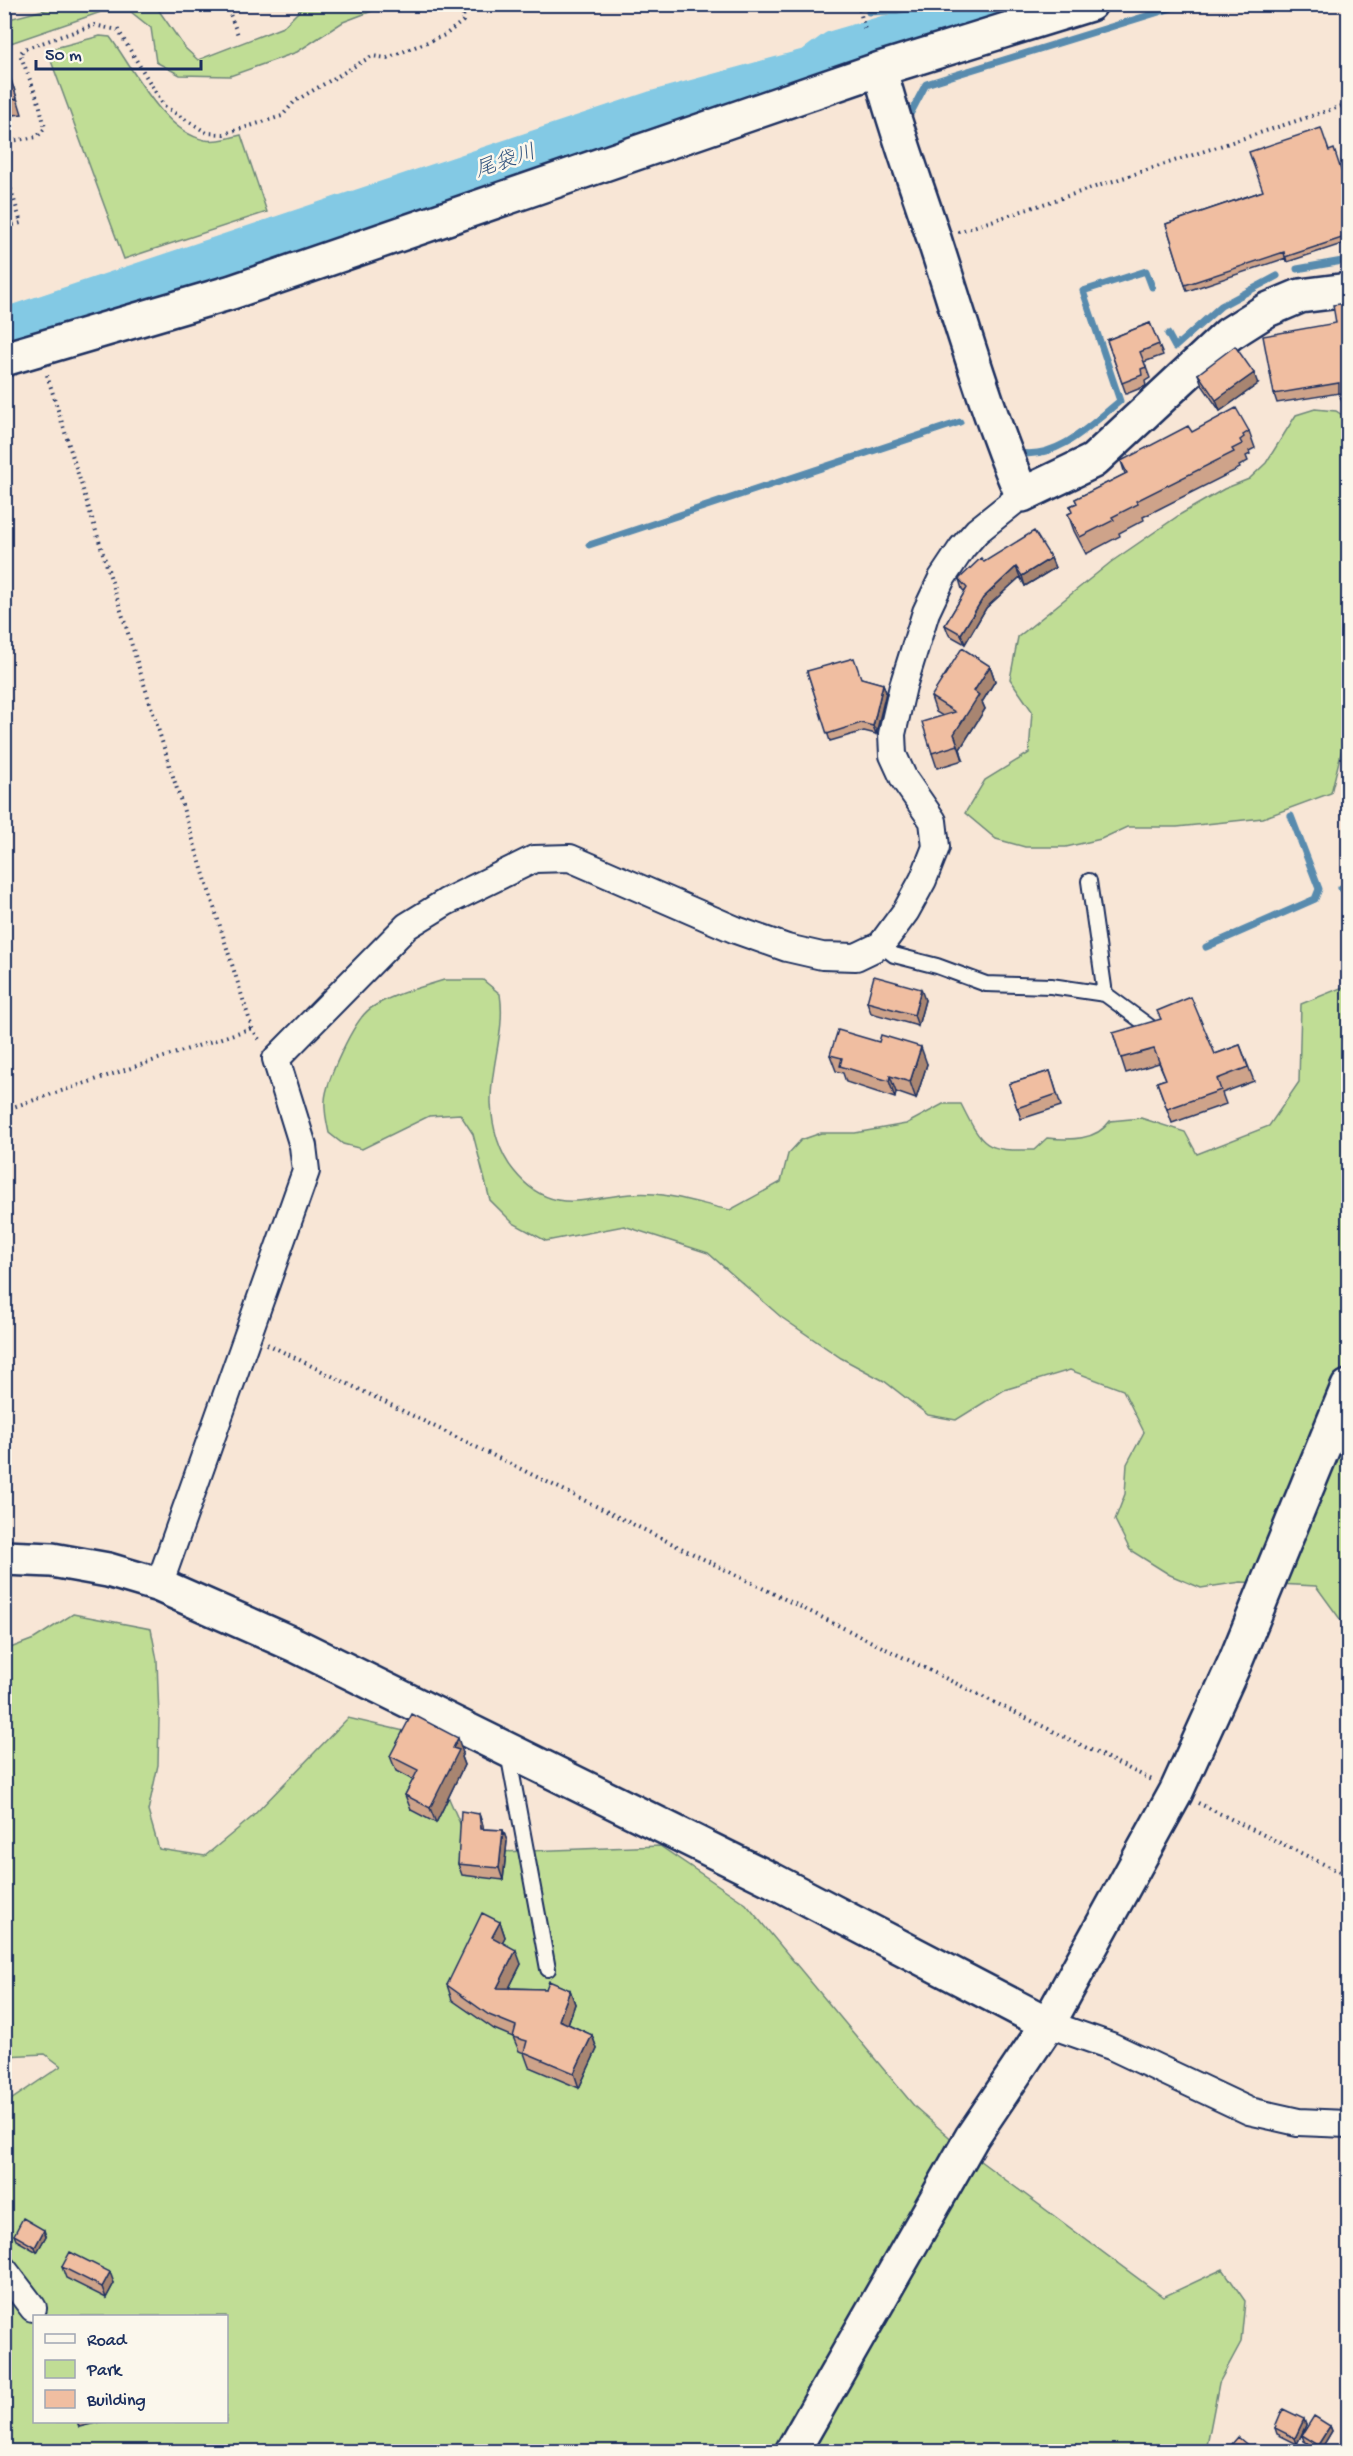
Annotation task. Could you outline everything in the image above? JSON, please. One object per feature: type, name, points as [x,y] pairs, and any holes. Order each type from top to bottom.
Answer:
[{"type":"street","points":[[4,359],[232,292],[880,69],[1090,4]]},
{"type":"street","points":[[880,69],[893,122],[999,441],[1022,495]]},
{"type":"street","points":[[159,1585],[306,1171],[303,1146],[276,1059],[406,926],[446,902],[534,859],[570,858],[736,930],[787,948],[822,956],[856,957],[881,945],[906,911],[923,880],[936,847],[933,821],[904,778],[893,755],[892,734],[903,686],[926,612],[942,578],[962,548],[977,531],[1022,495],[1094,461],[1229,334],[1258,316],[1300,296],[1348,290]]},
{"type":"street","points":[[792,2451],[972,2137],[1048,2024],[1176,1792],[1236,1660],[1348,1387]]},
{"type":"street","points":[[4,1558],[52,1560],[108,1570],[159,1585],[295,1645],[774,1881],[1048,2024],[1111,2046],[1249,2111],[1298,2122],[1348,2124]]},
{"type":"street","points":[[4,2270],[33,2308]]},
{"type":"lane","points":[[1089,881],[1105,994]]},
{"type":"lane","points":[[881,945],[894,955],[937,966],[986,984],[1051,986],[1105,994],[1150,1028]]},
{"type":"lane","points":[[508,1750],[548,1969]]},
{"type":"path","points":[[226,4],[238,35]]},
{"type":"path","points":[[4,142],[37,138],[45,128],[39,103],[20,54],[24,49],[94,25],[118,30],[164,106],[207,133],[224,134],[282,116],[295,101],[372,56],[387,58],[445,35],[463,21],[465,4]]},
{"type":"path","points":[[858,4],[866,30]]},
{"type":"path","points":[[934,240],[1348,104]]},
{"type":"path","points":[[4,166],[21,223],[4,227]]},
{"type":"path","points":[[38,348],[252,1028],[276,1059]]},
{"type":"path","points":[[4,1110],[252,1028]]},
{"type":"path","points":[[248,1334],[1348,1876]]},
{"type":"green space","points":[[63,5],[155,5],[185,48],[198,60],[283,27],[305,5],[388,5],[343,22],[297,52],[230,76],[180,75],[156,62],[151,28],[131,12],[101,12],[5,45],[5,20]]},
{"type":"green space","points":[[100,36],[110,37],[150,97],[176,125],[190,135],[205,140],[218,140],[241,135],[267,212],[124,259],[47,50]]},
{"type":"green space","points":[[1315,409],[1336,411],[1348,419],[1348,725],[1331,793],[1263,818],[1177,827],[1127,827],[1101,839],[1066,847],[1025,847],[996,839],[965,813],[985,780],[1029,753],[1032,711],[1010,679],[1018,637],[1111,562],[1181,514],[1224,489],[1249,479],[1266,463],[1296,415]]},
{"type":"green space","points":[[444,980],[483,980],[500,994],[500,1035],[491,1089],[493,1121],[504,1156],[514,1171],[530,1187],[546,1197],[562,1201],[654,1194],[730,1210],[781,1182],[788,1154],[801,1140],[821,1133],[855,1133],[906,1124],[943,1104],[961,1104],[981,1138],[987,1144],[1005,1149],[1034,1150],[1047,1138],[1082,1138],[1104,1128],[1110,1121],[1141,1118],[1185,1132],[1197,1154],[1269,1126],[1299,1082],[1301,1004],[1348,985],[1348,1630],[1316,1586],[1241,1582],[1201,1588],[1170,1575],[1130,1550],[1115,1520],[1125,1494],[1127,1464],[1144,1432],[1123,1390],[1070,1370],[1004,1390],[956,1420],[928,1415],[884,1381],[841,1358],[781,1317],[708,1253],[624,1226],[546,1241],[513,1223],[490,1200],[473,1134],[460,1114],[429,1116],[362,1149],[343,1144],[329,1133],[325,1101],[330,1080],[357,1024],[364,1014],[379,1003]]},
{"type":"green space","points":[[73,1614],[151,1629],[157,1660],[159,1718],[158,1765],[148,1811],[159,1849],[205,1856],[251,1818],[348,1718],[421,1735],[473,1853],[660,1846],[746,1904],[915,2107],[956,2143],[1163,2297],[1223,2269],[1245,2301],[1241,2342],[1219,2383],[1206,2451],[5,2451],[5,2104],[61,2066],[45,2054],[5,2056],[5,1650],[34,1639]]},
{"type":"building","points":[[9,73],[17,99],[4,100],[4,74]]},
{"type":"building","points":[[1321,128],[1329,151],[1334,149],[1348,191],[1348,236],[1285,257],[1284,252],[1185,285],[1166,224],[1263,191],[1249,152]]},
{"type":"building","points":[[1348,303],[1348,394],[1339,393],[1339,383],[1274,394],[1263,336],[1336,323],[1333,305]]},
{"type":"building","points":[[1150,323],[1159,344],[1140,352],[1146,367],[1141,369],[1142,375],[1122,383],[1107,340]]},
{"type":"building","points":[[1235,346],[1254,373],[1216,400],[1198,374]]},
{"type":"building","points":[[1236,408],[1249,431],[1240,440],[1242,444],[1232,449],[1234,452],[1136,501],[1138,504],[1112,517],[1114,520],[1080,537],[1068,514],[1072,512],[1070,506],[1077,503],[1075,499],[1127,473],[1121,461],[1188,426],[1192,432]]},
{"type":"building","points":[[1034,531],[1051,558],[1022,576],[1016,567],[983,598],[961,634],[945,625],[967,588],[959,579],[981,558],[984,562]]},
{"type":"building","points":[[962,648],[990,666],[974,691],[979,695],[954,734],[958,745],[932,753],[922,722],[955,712],[931,697]]},
{"type":"building","points":[[854,658],[861,678],[883,684],[873,726],[861,723],[827,734],[807,671]]},
{"type":"building","points":[[874,976],[921,989],[914,1015],[867,1002]]},
{"type":"building","points":[[1191,997],[1215,1054],[1240,1045],[1248,1067],[1217,1079],[1221,1090],[1167,1109],[1157,1082],[1166,1079],[1154,1049],[1121,1058],[1113,1033],[1161,1019],[1157,1011]]},
{"type":"building","points":[[838,1030],[879,1042],[881,1035],[921,1047],[910,1082],[890,1076],[889,1081],[840,1066],[842,1058],[830,1055]]},
{"type":"building","points":[[1050,1071],[1057,1094],[1017,1108],[1009,1084]]},
{"type":"building","points":[[412,1714],[458,1738],[453,1748],[459,1750],[430,1808],[405,1795],[418,1770],[390,1756]]},
{"type":"building","points":[[461,1811],[479,1814],[481,1829],[503,1830],[499,1868],[458,1864]]},
{"type":"building","points":[[482,1913],[500,1922],[492,1937],[516,1950],[497,1988],[546,1989],[549,1981],[570,1990],[559,2020],[592,2035],[574,2073],[524,2052],[527,2041],[513,2037],[516,2026],[489,2015],[447,1985]]},
{"type":"building","points":[[23,2218],[44,2230],[35,2247],[14,2235]]},
{"type":"building","points":[[70,2252],[110,2272],[102,2287],[62,2267]]},
{"type":"building","points":[[1283,2409],[1304,2419],[1295,2438],[1275,2428]]},
{"type":"building","points":[[1314,2416],[1330,2426],[1318,2445],[1302,2435]]},
{"type":"building","points":[[1238,2437],[1251,2448],[1255,2444],[1263,2451],[1226,2451]]},
{"type":"waterway","points":[[869,12],[947,8],[956,4]]},
{"type":"waterway","name":"尾袋川","points":[[4,328],[655,110],[812,67],[835,50],[886,35],[930,30],[1008,4]]},
{"type":"waterway","points":[[907,120],[926,84],[1185,4]]},
{"type":"waterway","name":"尾袋川","points":[[876,30],[882,46]]},
{"type":"waterway","points":[[1297,269],[1348,260]]},
{"type":"waterway","points":[[1018,448],[1020,453],[1048,451],[1074,438],[1120,401],[1083,291],[1146,271],[1152,287]]},
{"type":"waterway","points":[[1168,334],[1175,347],[1221,306],[1277,276]]},
{"type":"waterway","points":[[589,545],[960,422]]},
{"type":"waterway","points":[[1206,947],[1315,899],[1319,889],[1291,816]]},
{"type":"waterway","points":[[1341,888],[1348,884]]}]
